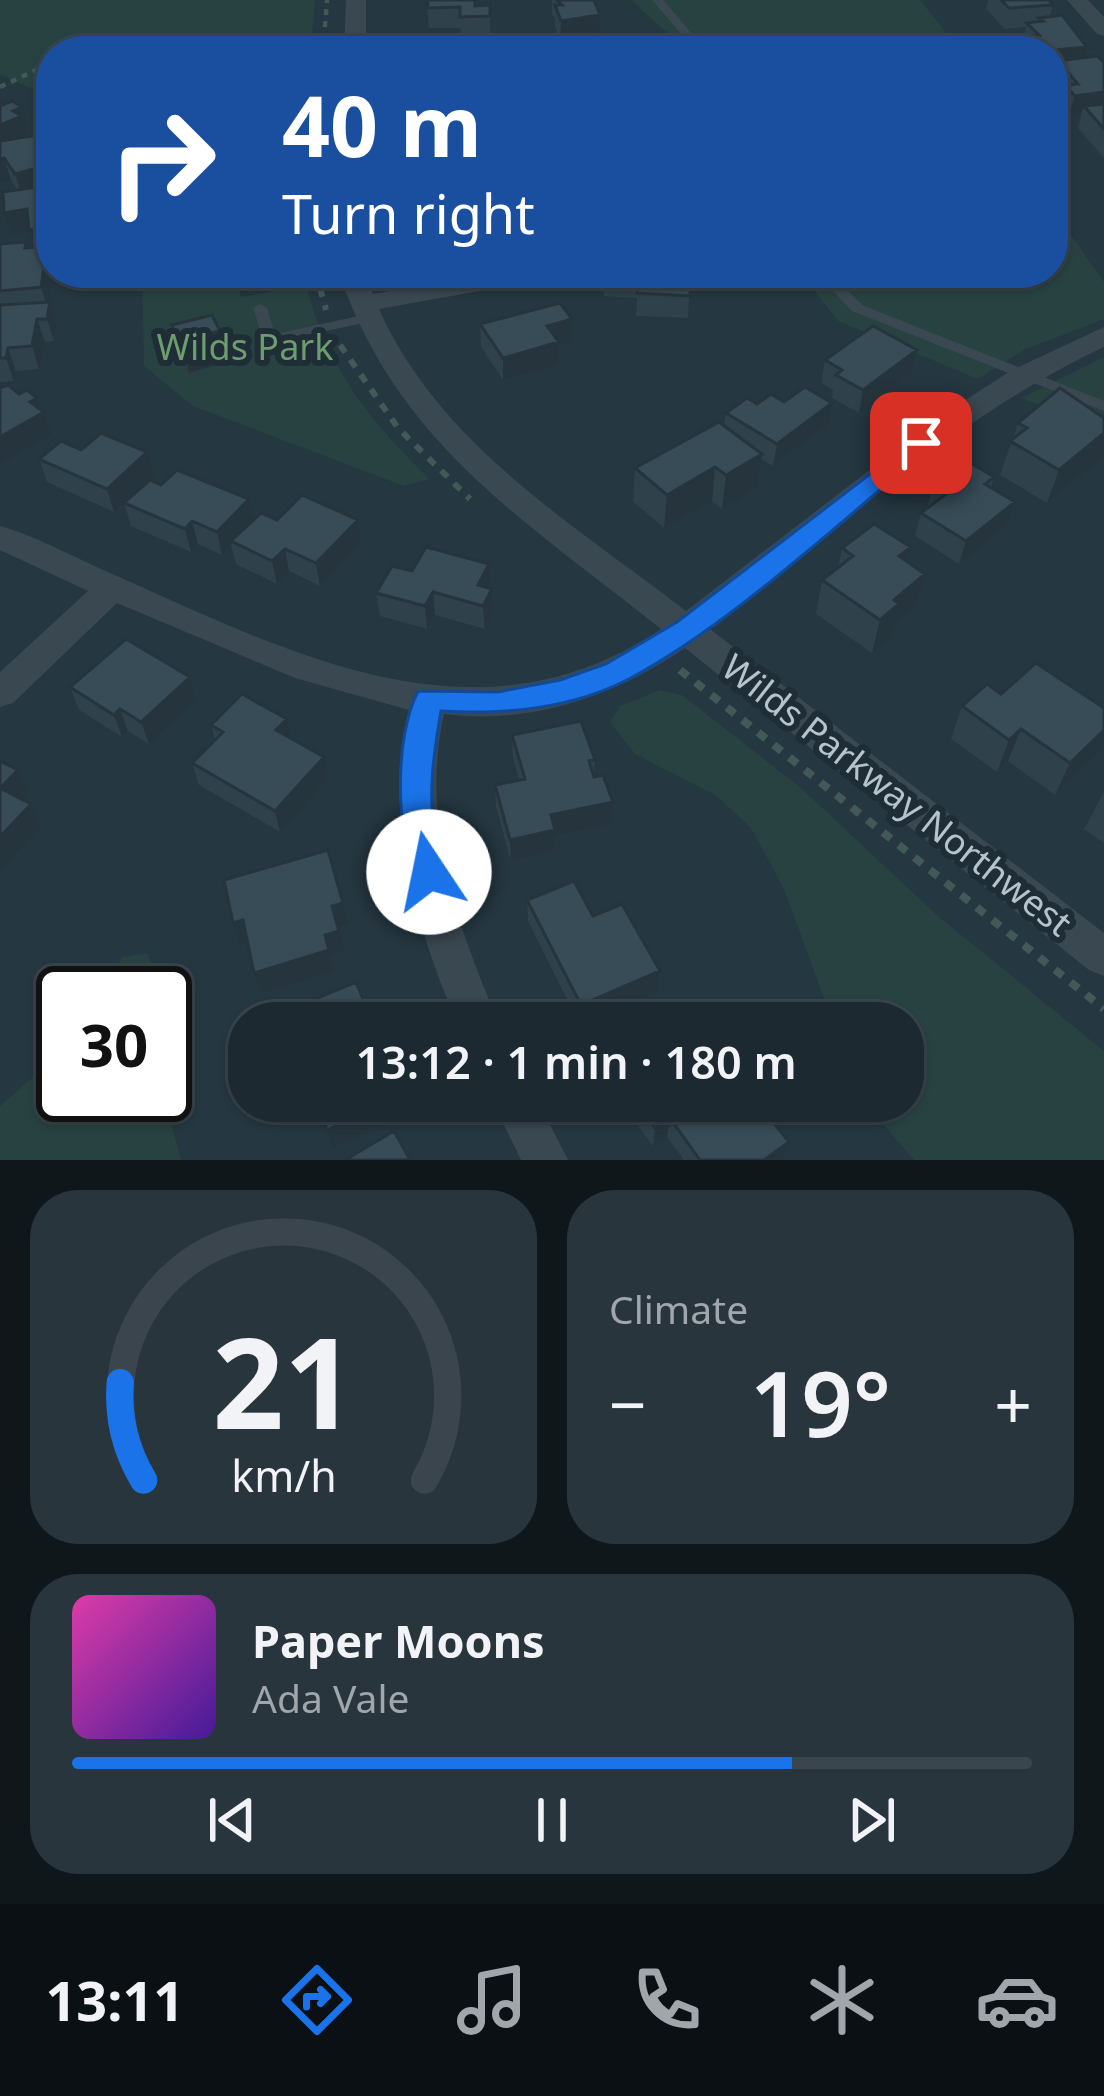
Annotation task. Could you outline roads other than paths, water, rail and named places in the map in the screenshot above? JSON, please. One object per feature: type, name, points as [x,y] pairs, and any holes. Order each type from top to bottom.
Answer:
[{"type":"street","points":[[355,36],[356,0]]},
{"type":"street","points":[[1076,0],[1104,30]]},
{"type":"street","points":[[360,298],[432,288]]},
{"type":"street","name":"Wilds Parkway Northwest","points":[[360,298],[429,416],[467,458],[1104,957]]},
{"type":"street","points":[[0,537],[297,667],[367,690],[498,703],[561,692],[616,672],[687,629],[954,416],[1022,374],[1104,336]]},
{"type":"street","points":[[0,693],[112,588]]},
{"type":"street","points":[[429,699],[417,760],[418,830],[440,915],[471,1002]]},
{"type":"street","points":[[525,1122],[545,1160]]},
{"type":"lane","points":[[657,0],[689,36]]},
{"type":"lane","points":[[834,288],[857,308],[1104,406]]},
{"type":"lane","points":[[260,308],[270,339],[360,298]]},
{"type":"park label","name":"Wilds Park","points":[[245,347]]}]
